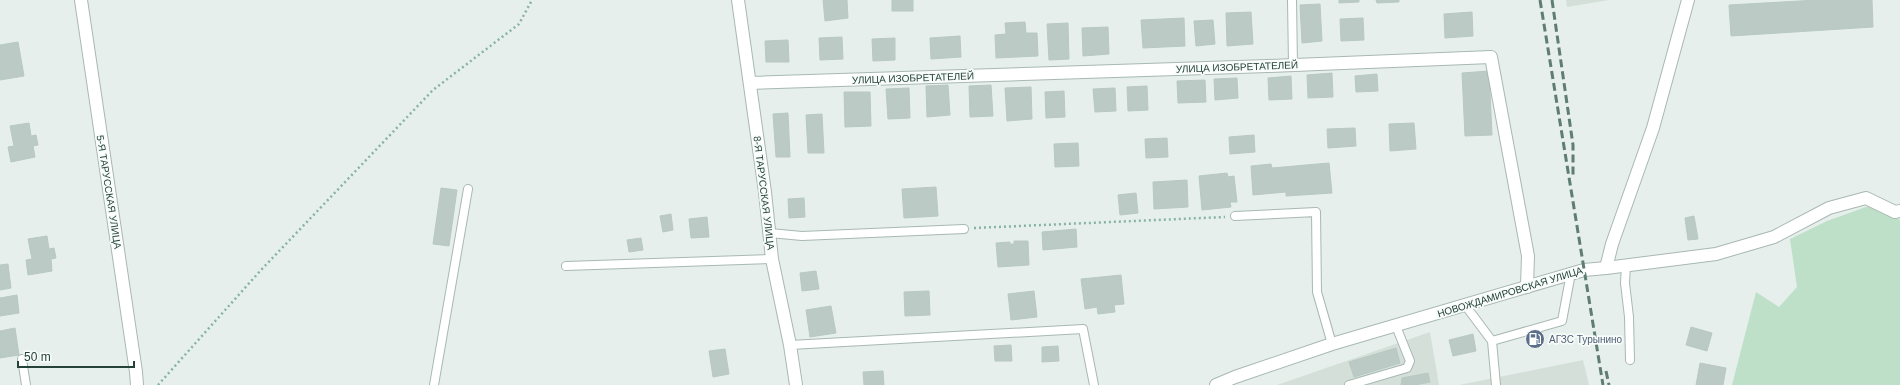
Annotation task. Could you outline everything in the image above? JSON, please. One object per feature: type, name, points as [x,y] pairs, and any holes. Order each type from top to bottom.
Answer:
[{"type":"street","name":"5-Я ТАРУССКАЯ УЛИЦА","points":[[81,0],[137,385]]},
{"type":"street","name":"8-Я ТАРУССКАЯ УЛИЦА","points":[[738,0],[770,233],[772,259],[790,345],[796,385]]},
{"type":"street","points":[[1606,268],[1612,244],[1653,128],[1688,0]]},
{"type":"street","name":"УЛИЦА ИЗОБРЕТАТЕЛЕЙ","points":[[750,83],[1491,57],[1528,256],[1527,286]]},
{"type":"street","name":"НОВОЖДАМИРОВСКАЯ УЛИЦА","points":[[1216,385],[1235,377],[1332,344],[1584,270],[1716,254],[1774,237],[1829,208],[1866,198],[1898,213]]},
{"type":"lane","points":[[1292,0],[1292,65]]},
{"type":"lane","points":[[434,385],[468,189]]},
{"type":"lane","points":[[1235,216],[1316,212],[1318,292],[1332,344]]},
{"type":"lane","points":[[770,233],[802,236],[964,229]]},
{"type":"lane","points":[[566,266],[772,259]]},
{"type":"lane","points":[[1626,265],[1625,283],[1629,317],[1630,360]]},
{"type":"lane","points":[[1492,341],[1562,321],[1571,274]]},
{"type":"lane","points":[[1464,306],[1492,341],[1496,385]]},
{"type":"lane","points":[[1349,385],[1406,368],[1410,361],[1396,326]]},
{"type":"lane","points":[[790,345],[1083,329],[1094,385]]},
{"type":"lane","points":[[22,359],[26,385]]},
{"type":"path","points":[[158,385],[261,270],[433,90],[520,24],[532,0]]},
{"type":"path","points":[[964,229],[1235,216]]},
{"type":"shaded area","points":[[1566,0],[1609,0],[1567,7]]},
{"type":"shaded area","points":[[1430,332],[1439,385],[1277,385]]},
{"type":"shaded area","points":[[1583,360],[1589,385],[1459,385]]},
{"type":"green space","points":[[1874,204],[1900,220],[1900,385],[1732,385],[1756,292],[1779,307],[1797,287],[1790,239],[1827,221]]},
{"type":"building","points":[[823,0],[847,0],[848,18],[825,21]]},
{"type":"building","points":[[892,0],[913,0],[913,11],[892,11]]},
{"type":"building","points":[[1339,0],[1359,0],[1359,2],[1339,3]]},
{"type":"building","points":[[1376,0],[1399,0],[1399,2],[1377,3]]},
{"type":"building","points":[[1817,0],[1872,0],[1873,27],[1731,36],[1729,5]]},
{"type":"building","points":[[1320,4],[1322,41],[1302,43],[1300,5]]},
{"type":"building","points":[[1251,12],[1253,44],[1227,46],[1226,13]]},
{"type":"building","points":[[1472,12],[1473,36],[1445,38],[1444,14]]},
{"type":"building","points":[[1184,18],[1185,46],[1143,48],[1141,20]]},
{"type":"building","points":[[1363,18],[1364,40],[1341,41],[1340,19]]},
{"type":"building","points":[[1213,20],[1215,44],[1196,46],[1194,21]]},
{"type":"building","points":[[1025,22],[1026,33],[1037,33],[1038,56],[996,58],[995,35],[1006,34],[1005,23]]},
{"type":"building","points":[[1068,23],[1069,59],[1049,60],[1047,24]]},
{"type":"building","points":[[1108,27],[1109,54],[1083,56],[1082,28]]},
{"type":"building","points":[[960,36],[961,57],[931,59],[930,38]]},
{"type":"building","points":[[842,37],[843,59],[820,60],[819,38]]},
{"type":"building","points":[[895,38],[895,60],[873,61],[872,39]]},
{"type":"building","points":[[788,40],[789,62],[766,62],[765,41]]},
{"type":"building","points":[[18,42],[24,76],[0,80],[0,45]]},
{"type":"building","points":[[1489,71],[1492,135],[1465,136],[1462,73]]},
{"type":"building","points":[[1332,73],[1333,97],[1308,98],[1307,75]]},
{"type":"building","points":[[1377,74],[1378,91],[1356,92],[1355,76]]},
{"type":"building","points":[[1291,76],[1292,99],[1269,100],[1268,78]]},
{"type":"building","points":[[1237,78],[1238,98],[1215,100],[1214,79]]},
{"type":"building","points":[[1205,80],[1206,102],[1178,103],[1177,81]]},
{"type":"building","points":[[948,85],[950,115],[927,117],[926,86]]},
{"type":"building","points":[[991,85],[993,116],[970,117],[969,86]]},
{"type":"building","points":[[1147,86],[1148,110],[1128,111],[1127,87]]},
{"type":"building","points":[[1031,87],[1032,119],[1007,121],[1005,88]]},
{"type":"building","points":[[909,88],[910,118],[888,119],[886,89]]},
{"type":"building","points":[[1115,88],[1116,111],[1095,112],[1093,89]]},
{"type":"building","points":[[1064,91],[1065,117],[1046,118],[1045,92]]},
{"type":"building","points":[[844,92],[870,92],[871,126],[845,127]]},
{"type":"building","points":[[788,113],[790,157],[776,157],[773,114]]},
{"type":"building","points":[[822,114],[824,153],[808,153],[806,115]]},
{"type":"building","points":[[29,123],[31,136],[36,135],[38,145],[33,146],[35,157],[11,162],[8,147],[14,146],[10,126]]},
{"type":"building","points":[[1414,123],[1416,149],[1390,151],[1389,124]]},
{"type":"building","points":[[1355,128],[1356,146],[1328,148],[1327,129]]},
{"type":"building","points":[[1254,135],[1255,152],[1230,154],[1229,137]]},
{"type":"building","points":[[1167,138],[1168,157],[1146,158],[1145,139]]},
{"type":"building","points":[[1078,143],[1079,166],[1055,167],[1054,144]]},
{"type":"building","points":[[1329,163],[1332,193],[1286,196],[1286,192],[1253,195],[1251,166],[1271,164],[1272,168]]},
{"type":"building","points":[[1227,173],[1228,177],[1234,176],[1237,202],[1230,202],[1231,207],[1202,210],[1199,176]]},
{"type":"building","points":[[1187,180],[1188,207],[1154,209],[1153,182]]},
{"type":"building","points":[[936,187],[938,216],[904,218],[902,189]]},
{"type":"building","points":[[441,188],[457,190],[449,246],[433,244]]},
{"type":"building","points":[[1136,193],[1138,213],[1120,215],[1118,195]]},
{"type":"building","points":[[804,198],[805,217],[789,218],[788,199]]},
{"type":"building","points":[[671,214],[673,230],[663,232],[660,216]]},
{"type":"building","points":[[1694,216],[1698,239],[1688,240],[1685,218]]},
{"type":"building","points":[[707,217],[709,237],[691,238],[689,219]]},
{"type":"building","points":[[1076,229],[1077,247],[1043,250],[1042,232]]},
{"type":"building","points":[[47,236],[49,249],[54,248],[56,258],[51,259],[52,271],[28,275],[26,260],[32,259],[28,239]]},
{"type":"building","points":[[641,238],[643,250],[629,252],[627,240]]},
{"type":"building","points":[[1014,241],[1028,241],[1029,265],[998,267],[996,243],[1010,242],[1010,244],[1014,244]]},
{"type":"building","points":[[8,264],[11,288],[0,290],[0,265]]},
{"type":"building","points":[[816,271],[819,289],[802,291],[800,273]]},
{"type":"building","points":[[1121,275],[1124,304],[1114,305],[1115,312],[1098,314],[1097,307],[1085,309],[1081,279]]},
{"type":"building","points":[[929,291],[930,315],[905,316],[904,292]]},
{"type":"building","points":[[1034,291],[1037,317],[1011,320],[1008,294]]},
{"type":"building","points":[[17,295],[19,313],[0,316],[0,298]]},
{"type":"building","points":[[831,306],[836,333],[810,337],[806,310]]},
{"type":"building","points":[[1691,327],[1712,333],[1707,351],[1686,345]]},
{"type":"building","points":[[15,328],[19,355],[0,358],[0,331]]},
{"type":"building","points":[[1473,334],[1476,351],[1453,356],[1449,340]]},
{"type":"building","points":[[1011,345],[1012,361],[995,361],[994,346]]},
{"type":"building","points":[[1058,346],[1059,361],[1042,362],[1042,347]]},
{"type":"building","points":[[1396,348],[1400,363],[1354,377],[1349,362]]},
{"type":"building","points":[[725,349],[729,374],[713,377],[709,351]]},
{"type":"building","points":[[1700,363],[1726,368],[1723,385],[1696,385]]},
{"type":"building","points":[[883,371],[884,385],[864,385],[863,372]]},
{"type":"building","points":[[1428,373],[1430,382],[1415,385],[1401,385],[1402,378]]},
{"type":"railway","points":[[1540,0],[1603,385]]},
{"type":"railway","points":[[1552,0],[1573,145],[1573,175]]},
{"type":"railway","points":[[1606,371],[1609,385]]},
{"type":"place","name":"АГЗС Турынино","points":[[1535,339]]}]
